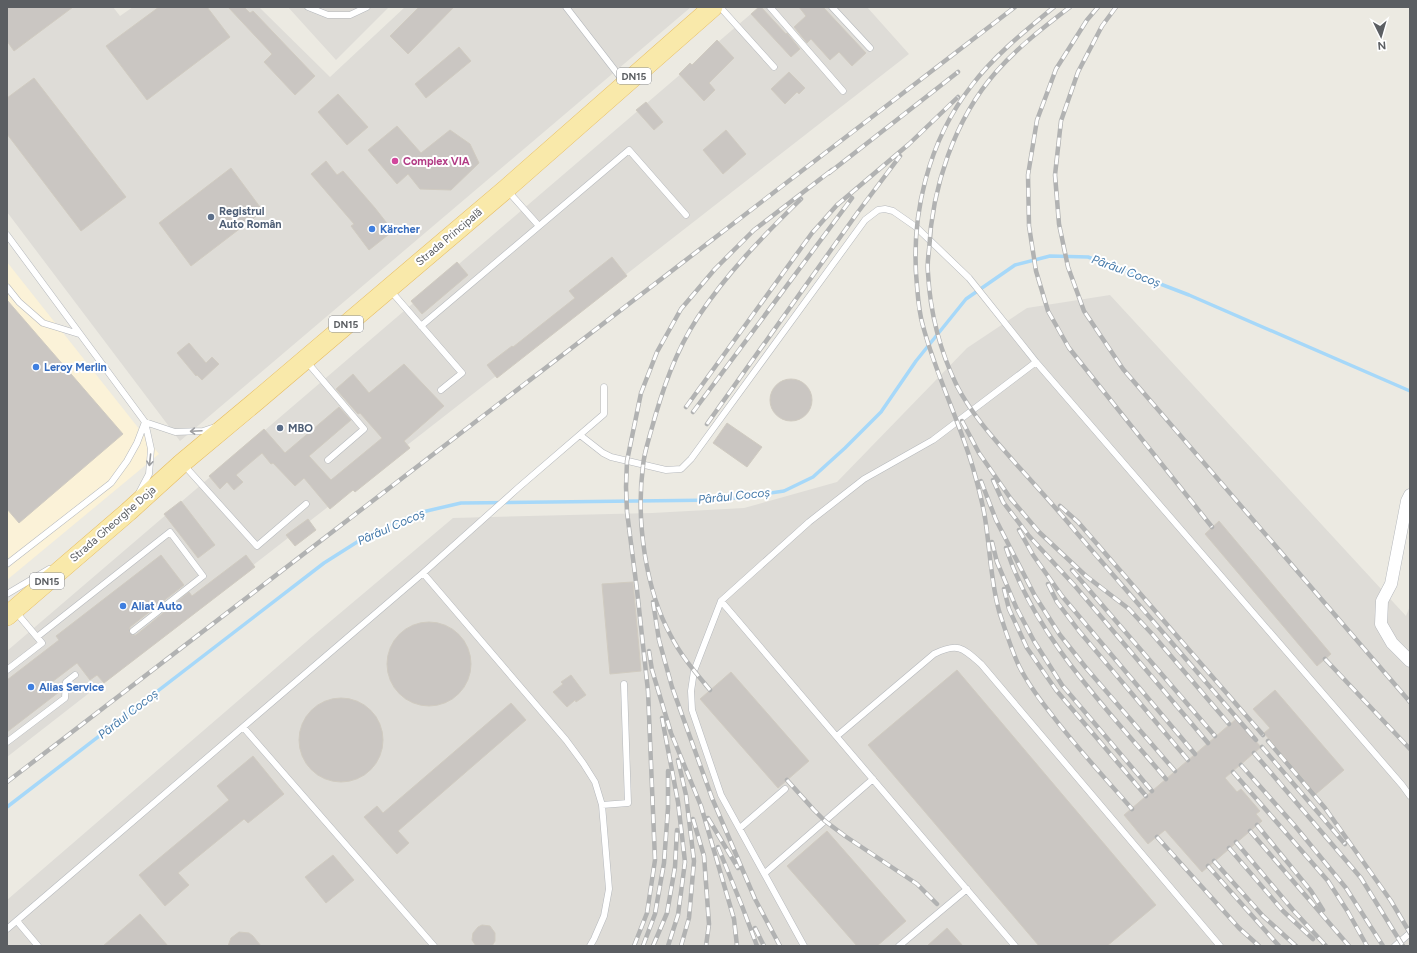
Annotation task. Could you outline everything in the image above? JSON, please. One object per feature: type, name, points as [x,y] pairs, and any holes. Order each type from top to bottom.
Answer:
[{"type":"main road","name":"Strada Principală","points":[[182,463],[306,360],[506,189],[713,7]]},
{"type":"main road","name":"Strada Gheorghe Doja","points":[[9,607],[80,552],[128,512],[182,463]]},
{"type":"street","points":[[1410,495],[1407,501],[1391,584],[1382,602],[1381,624],[1392,644],[1410,661]]},
{"type":"lane","points":[[308,7],[328,15],[350,15],[367,7]]},
{"type":"lane","points":[[566,7],[625,83]]},
{"type":"lane","points":[[720,7],[774,67]]},
{"type":"lane","points":[[770,7],[843,91]]},
{"type":"lane","points":[[832,7],[870,48]]},
{"type":"lane","points":[[421,326],[629,150],[686,215]]},
{"type":"lane","points":[[506,189],[539,226]]},
{"type":"lane","points":[[580,435],[603,453],[615,458],[666,470],[681,469],[687,464],[865,220],[878,210],[885,208],[893,211],[916,226],[969,278],[1036,362],[1410,796]]},
{"type":"lane","points":[[7,235],[145,422],[151,449],[149,474],[128,512]]},
{"type":"lane","points":[[7,287],[19,302],[43,323],[79,334]]},
{"type":"lane","points":[[389,289],[462,374],[441,390]]},
{"type":"lane","points":[[306,360],[364,429],[328,460]]},
{"type":"lane","points":[[804,946],[721,795],[692,710],[691,691],[694,671],[721,601],[809,522],[864,478],[933,440],[1036,362]]},
{"type":"lane","points":[[7,929],[423,574],[518,488],[604,414],[604,387]]},
{"type":"lane","points":[[145,422],[175,432],[203,431],[233,421]]},
{"type":"lane","points":[[7,564],[111,483],[138,443],[145,422]]},
{"type":"lane","points":[[182,463],[257,546],[306,504]]},
{"type":"lane","points":[[37,638],[170,532],[203,576],[133,630]]},
{"type":"lane","points":[[423,574],[574,752],[595,782],[602,805],[610,889],[604,916],[590,946]]},
{"type":"lane","points":[[721,601],[1015,946]]},
{"type":"lane","points":[[7,670],[42,642],[9,607]]},
{"type":"lane","points":[[837,736],[934,654],[947,648],[959,648],[971,655],[981,664],[1220,946]]},
{"type":"lane","points":[[7,742],[66,698],[66,682],[75,675]]},
{"type":"lane","points":[[602,805],[628,803],[624,684]]},
{"type":"lane","points":[[243,727],[434,946]]},
{"type":"lane","points":[[765,873],[873,778]]},
{"type":"lane","points":[[740,828],[785,789]]},
{"type":"lane","points":[[899,946],[967,889]]},
{"type":"lane","points":[[17,921],[38,946]]},
{"type":"lane","points":[[1395,946],[1410,933]]},
{"type":"shaded area","points":[[7,7],[113,7],[120,16],[133,7],[259,7],[330,77],[405,7],[691,7],[180,441],[7,212]]},
{"type":"shaded area","points":[[288,7],[389,7],[336,60]]},
{"type":"shaded area","points":[[759,7],[867,7],[909,54],[7,757],[7,651]]},
{"type":"shaded area","points":[[7,262],[159,454],[7,580]]},
{"type":"shaded area","points":[[1110,295],[1406,616],[1410,606],[1410,946],[7,946],[7,900],[313,636],[453,518],[652,513],[744,508],[837,482],[967,348],[1027,308]]},
{"type":"building","points":[[7,7],[73,7],[14,51],[7,41]]},
{"type":"building","points":[[159,7],[207,7],[230,37],[147,100],[106,46]]},
{"type":"building","points":[[228,7],[244,7],[250,13],[253,11],[315,76],[295,95],[264,62],[272,54]]},
{"type":"building","points":[[419,7],[454,7],[408,54],[390,36]]},
{"type":"building","points":[[761,7],[786,34],[787,33],[800,49],[791,57],[751,14]]},
{"type":"building","points":[[799,7],[823,7],[866,53],[852,66],[839,52],[830,60],[811,39],[807,43],[794,27],[806,16]]},
{"type":"building","points":[[717,40],[734,58],[709,83],[715,90],[704,101],[679,74],[690,63],[692,65]]},
{"type":"building","points":[[459,47],[471,61],[426,98],[415,84]]},
{"type":"building","points":[[789,72],[805,88],[799,94],[797,92],[785,104],[771,89]]},
{"type":"building","points":[[34,78],[126,197],[81,231],[7,134],[7,98]]},
{"type":"building","points":[[338,94],[368,127],[347,145],[318,112]]},
{"type":"building","points":[[646,102],[663,122],[654,130],[636,110]]},
{"type":"building","points":[[397,126],[421,153],[450,130],[470,144],[479,163],[451,190],[420,189],[408,174],[397,184],[368,150]]},
{"type":"building","points":[[726,130],[746,154],[723,174],[703,150]]},
{"type":"building","points":[[326,161],[337,175],[343,171],[393,231],[369,250],[351,226],[354,224],[311,174]]},
{"type":"building","name":"Registrul Auto Român","points":[[231,168],[263,211],[191,266],[159,223]]},
{"type":"building","points":[[612,257],[627,276],[497,378],[487,365],[512,346],[513,347],[575,298],[569,291]]},
{"type":"building","points":[[457,262],[468,275],[422,314],[411,301]]},
{"type":"building","name":"Leroy Merlin","points":[[7,300],[123,434],[19,523],[7,509]]},
{"type":"building","points":[[189,343],[206,363],[212,357],[219,364],[202,380],[197,375],[196,376],[177,353]]},
{"type":"building","points":[[404,364],[444,406],[404,441],[410,448],[355,492],[353,490],[330,509],[304,478],[295,486],[273,463],[271,464],[262,453],[236,475],[243,482],[234,490],[227,482],[220,489],[209,476],[264,429],[285,453],[339,407],[351,420],[309,456],[331,480],[382,438],[336,389],[353,374],[369,393]]},
{"type":"building","points":[[787,379],[795,379],[803,382],[809,388],[812,400],[809,412],[803,418],[795,421],[787,421],[779,418],[773,412],[770,404],[770,396],[773,388],[779,382]]},
{"type":"building","points":[[727,423],[762,447],[747,467],[713,443]]},
{"type":"building","points":[[181,501],[215,545],[198,558],[164,514]]},
{"type":"building","points":[[308,519],[316,530],[295,546],[286,535]]},
{"type":"building","points":[[1219,521],[1331,654],[1317,666],[1205,534]]},
{"type":"building","points":[[161,555],[184,585],[130,627],[129,632],[132,635],[136,635],[189,592],[192,596],[246,555],[255,567],[104,683],[97,675],[90,680],[77,663],[52,682],[59,692],[7,732],[7,680],[59,640],[56,636]]},
{"type":"building","points":[[633,582],[641,671],[610,674],[602,584]]},
{"type":"building","points":[[429,622],[445,625],[452,629],[464,641],[468,648],[471,664],[468,680],[464,687],[452,699],[445,703],[429,706],[413,703],[406,699],[394,687],[390,680],[387,664],[390,648],[394,641],[406,629],[413,625]]},
{"type":"building","points":[[957,670],[1156,905],[1107,946],[1039,946],[868,745]]},
{"type":"building","points":[[731,672],[809,761],[778,788],[700,699]]},
{"type":"building","points":[[571,675],[586,695],[576,702],[575,700],[567,707],[553,692],[563,684],[561,682]]},
{"type":"building","points":[[1275,690],[1344,770],[1316,794],[1264,733],[1270,728],[1253,709]]},
{"type":"building","points":[[341,698],[357,701],[371,710],[380,724],[383,740],[380,756],[371,770],[357,779],[341,782],[325,779],[311,770],[302,756],[299,740],[302,724],[311,710],[325,701]]},
{"type":"building","points":[[511,703],[526,720],[398,831],[409,843],[397,854],[364,817],[377,806],[383,813]]},
{"type":"building","points":[[1236,719],[1261,747],[1225,778],[1237,792],[1241,789],[1260,811],[1256,814],[1262,821],[1202,872],[1165,830],[1148,844],[1124,815]]},
{"type":"building","points":[[253,756],[284,794],[248,823],[244,819],[178,873],[189,885],[165,906],[139,875],[229,800],[217,786]]},
{"type":"building","points":[[827,831],[906,921],[877,946],[857,946],[787,866]]},
{"type":"building","points":[[333,855],[354,880],[326,903],[305,877]]},
{"type":"building","points":[[140,914],[168,946],[103,946]]},
{"type":"building","points":[[482,925],[490,926],[495,933],[495,941],[492,946],[476,946],[472,940],[473,933]]},
{"type":"building","points":[[947,928],[963,946],[927,946]]},
{"type":"building","points":[[239,932],[249,933],[261,946],[228,946],[231,938]]},
{"type":"waterway","name":"Pârâul Cocoș","points":[[7,807],[324,563],[365,537],[418,513],[461,503],[721,500],[784,491],[813,477],[881,412],[916,361],[966,299],[1015,265],[1050,256],[1088,257],[1189,295],[1410,391]]},
{"type":"railway","points":[[7,782],[1015,7]]},
{"type":"railway","points":[[1054,7],[1011,44],[981,74],[957,107],[944,130],[933,155],[925,180],[920,206],[916,233],[918,301],[928,344],[961,432],[976,479],[984,512],[996,599],[1016,659],[1039,698],[1081,751],[1132,809]]},
{"type":"railway","points":[[1070,7],[1022,46],[1004,63],[981,91],[968,111],[957,133],[940,179],[931,227],[928,270],[931,302],[937,331],[957,386],[984,427],[1256,740]]},
{"type":"railway","points":[[1098,7],[1087,20],[1056,69],[1037,120],[1028,175],[1029,226],[1036,271],[1048,311],[1069,348],[1212,527]]},
{"type":"railway","points":[[1116,7],[1102,26],[1078,72],[1061,121],[1055,175],[1059,224],[1068,267],[1084,311],[1123,369],[1410,702]]},
{"type":"railway","points":[[829,173],[958,72]]},
{"type":"railway","points":[[686,407],[812,233],[837,205],[909,144],[958,97]]},
{"type":"railway","points":[[707,424],[858,212],[900,156]]},
{"type":"railway","points":[[634,946],[647,913],[655,860],[648,691],[627,512],[626,487],[627,461],[641,393],[657,352],[681,309],[715,269],[754,230],[832,170]]},
{"type":"railway","points":[[693,412],[852,198]]},
{"type":"railway","points":[[710,690],[689,664],[675,643],[662,617],[649,576],[642,531],[641,508],[641,487],[644,457],[655,416],[670,372],[682,344],[690,330],[709,301],[733,270],[759,241],[801,199]]},
{"type":"railway","points":[[962,421],[979,453],[1011,499],[1039,532],[1086,576],[1129,609],[1229,724]]},
{"type":"railway","points":[[993,480],[1003,502],[1029,536],[1075,586],[1208,743]]},
{"type":"railway","points":[[981,481],[996,520],[1035,596],[1060,635],[1087,669],[1175,771]]},
{"type":"railway","points":[[1060,506],[1078,522],[1263,735]]},
{"type":"railway","points":[[1019,530],[1033,555],[1062,596],[1195,754]]},
{"type":"railway","points":[[992,542],[997,562],[1016,607],[1034,641],[1062,685],[1152,791]]},
{"type":"railway","points":[[1006,548],[1019,581],[1035,612],[1054,642],[1097,699],[1166,779]]},
{"type":"railway","points":[[1072,570],[1215,736]]},
{"type":"railway","points":[[1048,584],[1057,602],[1079,631],[1188,760]]},
{"type":"railway","points":[[1004,589],[1009,609],[1027,648],[1056,690],[1146,796]]},
{"type":"railway","points":[[653,602],[659,640],[672,687],[712,798],[755,899],[780,946]]},
{"type":"railway","points":[[649,651],[652,670],[671,733],[701,806],[734,919],[737,946]]},
{"type":"railway","points":[[1325,659],[1410,749]]},
{"type":"railway","points":[[662,718],[678,802],[685,862],[678,915],[668,946]]},
{"type":"railway","points":[[1268,741],[1325,808],[1391,901],[1410,933]]},
{"type":"railway","points":[[1262,747],[1345,844]]},
{"type":"railway","points":[[1254,753],[1361,878],[1403,946]]},
{"type":"railway","points":[[678,760],[686,795],[694,861],[689,918],[681,946]]},
{"type":"railway","points":[[1241,765],[1295,826],[1346,888],[1383,946]]},
{"type":"railway","points":[[643,946],[655,914],[664,863],[668,808],[668,771]]},
{"type":"railway","points":[[1233,772],[1328,881],[1348,912],[1367,946]]},
{"type":"railway","points":[[787,780],[825,821],[917,884],[937,904]]},
{"type":"railway","points":[[708,818],[738,868]]},
{"type":"railway","points":[[693,819],[704,856],[709,924],[706,946]]},
{"type":"railway","points":[[1257,825],[1311,891],[1323,910]]},
{"type":"railway","points":[[653,946],[667,913],[675,867],[677,830]]},
{"type":"railway","points":[[1250,831],[1349,946]]},
{"type":"railway","points":[[1157,837],[1239,928],[1259,946]]},
{"type":"railway","points":[[1236,842],[1293,910],[1326,946]]},
{"type":"railway","points":[[718,847],[757,946]]},
{"type":"railway","points":[[1229,848],[1283,911],[1313,939]]},
{"type":"railway","points":[[1214,861],[1263,916],[1296,946]]},
{"type":"railway","points":[[1208,866],[1279,946]]},
{"type":"railway","points":[[755,928],[764,946]]},
{"type":"place","name":"Complex VIA","points":[[395,161]]},
{"type":"place","name":"Registrul Auto Român","points":[[211,217]]},
{"type":"place","name":"Kärcher","points":[[372,229]]},
{"type":"place","name":"Leroy Merlin","points":[[36,367]]},
{"type":"place","name":"MBO","points":[[280,428]]},
{"type":"place","name":"Aliat Auto","points":[[123,606]]},
{"type":"place","name":"Alias Service","points":[[31,687]]}]
